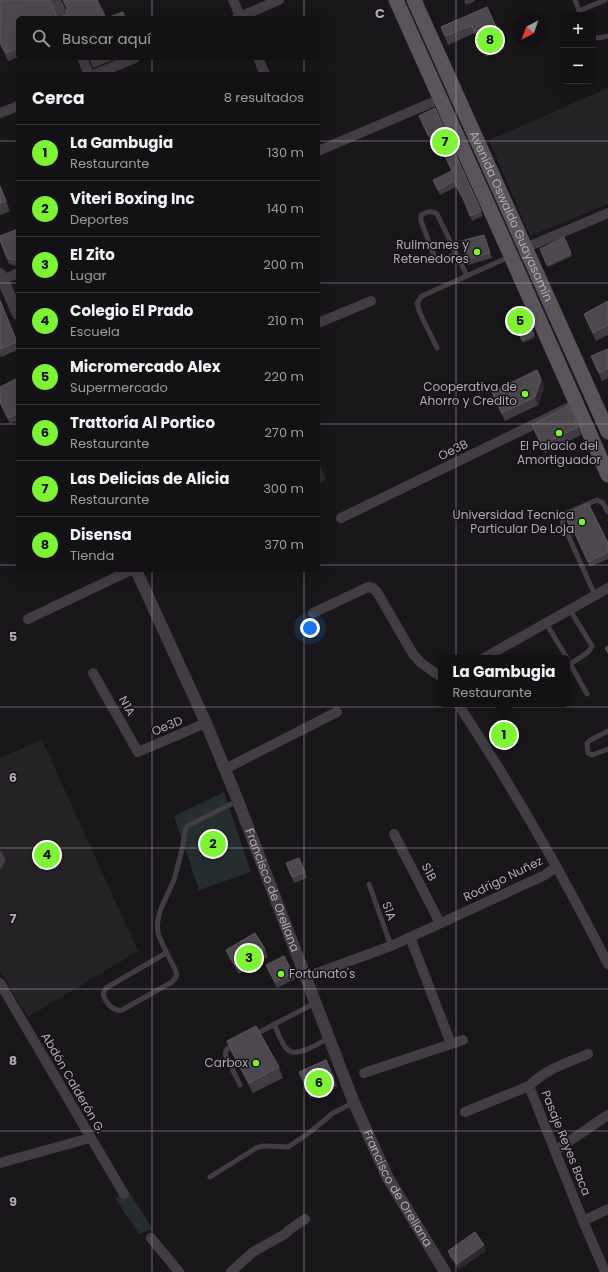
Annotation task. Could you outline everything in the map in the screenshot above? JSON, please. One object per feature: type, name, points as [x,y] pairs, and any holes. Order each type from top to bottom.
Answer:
[{"type":"main road","name":"Avenida Oswaldo Guayasamín","points":[[396,0],[512,256],[608,475]]},
{"type":"main road","name":"Avenida Oswaldo Guayasamín","points":[[414,0],[457,92],[525,248],[606,423]]},
{"type":"street","points":[[56,0],[63,16]]},
{"type":"street","points":[[233,0],[238,16]]},
{"type":"street","points":[[243,16],[279,0]]},
{"type":"street","points":[[83,60],[88,72]]},
{"type":"street","points":[[100,72],[131,60]]},
{"type":"street","points":[[259,60],[264,72]]},
{"type":"street","points":[[320,150],[440,99]]},
{"type":"street","points":[[0,113],[16,107]]},
{"type":"street","points":[[525,248],[608,213]]},
{"type":"street","points":[[16,274],[1,278],[16,310]]},
{"type":"street","points":[[320,322],[371,301]]},
{"type":"street","name":"Oe3B","points":[[341,518],[576,404]]},
{"type":"street","points":[[28,619],[127,572]]},
{"type":"street","name":"Francisco de Orellana","points":[[137,572],[206,723],[225,769],[354,1102],[388,1178],[445,1272]]},
{"type":"street","points":[[313,613],[368,587],[373,588],[377,592],[413,654],[421,663],[438,675]]},
{"type":"street","points":[[489,655],[608,588]]},
{"type":"street","name":"N1A","points":[[93,673],[138,752]]},
{"type":"street","name":"Rodrigo Nuñez","points":[[306,977],[391,946],[545,875],[556,867],[499,767],[460,707]]},
{"type":"street","points":[[225,769],[337,712]]},
{"type":"street","name":"Oe3D","points":[[138,752],[206,723]]},
{"type":"street","name":"S1B","points":[[394,834],[440,923]]},
{"type":"street","points":[[556,867],[580,908],[608,964]]},
{"type":"street","points":[[410,937],[451,1044]]},
{"type":"street","name":"Abdón Calderón G.","points":[[0,983],[124,1194]]},
{"type":"street","points":[[364,1073],[463,1040]]},
{"type":"street","name":"Pasaje Reyes Baca","points":[[588,1054],[545,1072],[529,1086],[605,1272]]},
{"type":"street","points":[[465,1112],[529,1086]]},
{"type":"street","points":[[556,1150],[608,1115]]},
{"type":"street","points":[[0,1163],[90,1138]]},
{"type":"street","points":[[583,1221],[608,1209]]},
{"type":"street","points":[[231,1272],[253,1252],[285,1234],[305,1219]]},
{"type":"street","points":[[151,1238],[179,1272]]},
{"type":"lane","points":[[575,0],[580,12]]},
{"type":"lane","points":[[582,12],[605,0]]},
{"type":"lane","points":[[596,37],[599,38],[608,36]]},
{"type":"lane","points":[[456,254],[440,261],[435,258],[421,221],[421,215],[430,211],[437,214],[467,276]]},
{"type":"lane","points":[[437,348],[420,313],[417,303],[422,296],[512,256]]},
{"type":"lane","points":[[595,595],[562,519],[567,513],[597,500],[603,503],[608,512]]},
{"type":"lane","points":[[570,610],[592,646],[587,653],[570,659]]},
{"type":"lane","points":[[546,623],[565,655]]},
{"type":"lane","points":[[570,664],[587,694]]},
{"type":"lane","points":[[608,732],[589,740],[587,743],[588,753],[592,755],[608,749]]},
{"type":"lane","points":[[166,953],[106,988],[103,994],[112,1008],[118,1011],[122,1010],[172,982],[175,978],[176,971],[166,953],[158,933],[157,922],[158,914],[174,878],[183,848],[185,831],[187,826],[238,801]]},
{"type":"lane","points":[[0,854],[3,860],[0,866]]},
{"type":"lane","name":"S1A","points":[[369,884],[391,946]]},
{"type":"lane","points":[[247,1038],[316,1003]]},
{"type":"lane","points":[[274,1024],[284,1045],[292,1053],[302,1051],[329,1038]]},
{"type":"lane","points":[[240,1085],[225,1054],[227,1049],[241,1042]]},
{"type":"lane","points":[[210,1177],[256,1148],[263,1146],[288,1147],[309,1133],[332,1113],[354,1102]]},
{"type":"shaded area","points":[[608,88],[608,204],[530,236],[489,140]]},
{"type":"shaded area","points":[[320,466],[326,479],[320,483]]},
{"type":"shaded area","points":[[42,740],[138,951],[28,1017],[0,971],[0,758]]},
{"type":"shaded area","points":[[224,792],[251,872],[199,890],[174,816]]},
{"type":"shaded area","points":[[129,1192],[153,1229],[139,1234],[115,1198]]},
{"type":"building","points":[[0,0],[50,0],[57,16],[16,16],[16,49],[6,53],[0,42]]},
{"type":"building","points":[[63,0],[97,0],[105,16],[64,16],[66,15],[67,8]]},
{"type":"building","points":[[487,7],[502,40],[483,49],[472,25],[445,36],[441,27]]},
{"type":"building","points":[[123,12],[124,16],[112,16]]},
{"type":"building","points":[[435,108],[481,211],[470,216],[454,181],[438,190],[433,180],[452,171],[440,145],[438,145],[433,135],[429,137],[419,116]]},
{"type":"building","points":[[0,186],[6,201],[0,203]]},
{"type":"building","points":[[16,230],[16,259],[14,260],[7,258],[0,240],[0,236]]},
{"type":"building","name":"Rulimanes y Retenedores","points":[[484,235],[490,253],[467,259],[461,241]]},
{"type":"building","points":[[564,237],[571,253],[547,265],[540,249]]},
{"type":"building","points":[[0,300],[16,342],[0,349]]},
{"type":"building","points":[[608,301],[608,325],[593,333],[584,314]]},
{"type":"building","points":[[523,312],[534,334],[522,340],[510,318]]},
{"type":"building","points":[[608,349],[608,368],[599,373],[591,356]]},
{"type":"building","points":[[537,370],[541,379],[535,397],[502,413],[492,392]]},
{"type":"building","points":[[16,379],[16,415],[8,418],[0,402],[0,387]]},
{"type":"building","points":[[568,406],[578,427],[542,445],[532,425]]},
{"type":"building","points":[[588,503],[608,543],[608,552],[588,562],[573,529],[571,530],[565,515]]},
{"type":"building","points":[[608,646],[608,653],[605,648]]},
{"type":"building","points":[[299,858],[305,872],[292,877],[286,863]]},
{"type":"building","points":[[255,933],[265,949],[236,966],[226,950]]},
{"type":"building","name":"Fortunato's","points":[[284,956],[293,973],[275,982],[266,965]]},
{"type":"building","name":"Carbox","points":[[256,1026],[279,1067],[249,1083],[227,1041]]},
{"type":"building","points":[[326,1060],[334,1078],[307,1090],[299,1072]]},
{"type":"building","points":[[475,1232],[484,1245],[457,1264],[448,1251]]},
{"type":"place","name":"Disensa","points":[[490,40]]},
{"type":"place","name":"Las Delicias de Alicia","points":[[445,142]]},
{"type":"place","name":"Rulimanes y Retenedores","points":[[477,252]]},
{"type":"place","name":"Micromercado Alex","points":[[520,321]]},
{"type":"place","name":"Cooperativa de Ahorro y Credito","points":[[525,394]]},
{"type":"place","name":"El Palacio del Amortiguador","points":[[559,433]]},
{"type":"place","name":"Universidad Tecnica Particular De Loja","points":[[582,522]]},
{"type":"place","name":"La Gambugia","points":[[504,735]]},
{"type":"place","name":"Viteri Boxing Inc","points":[[213,844]]},
{"type":"place","name":"Colegio El Prado","points":[[47,855]]},
{"type":"place","name":"El Zito","points":[[249,958]]},
{"type":"place","name":"Fortunato's","points":[[281,974]]},
{"type":"place","name":"Carbox","points":[[256,1063]]},
{"type":"place","name":"Trattoría Al Portico","points":[[319,1083]]}]
